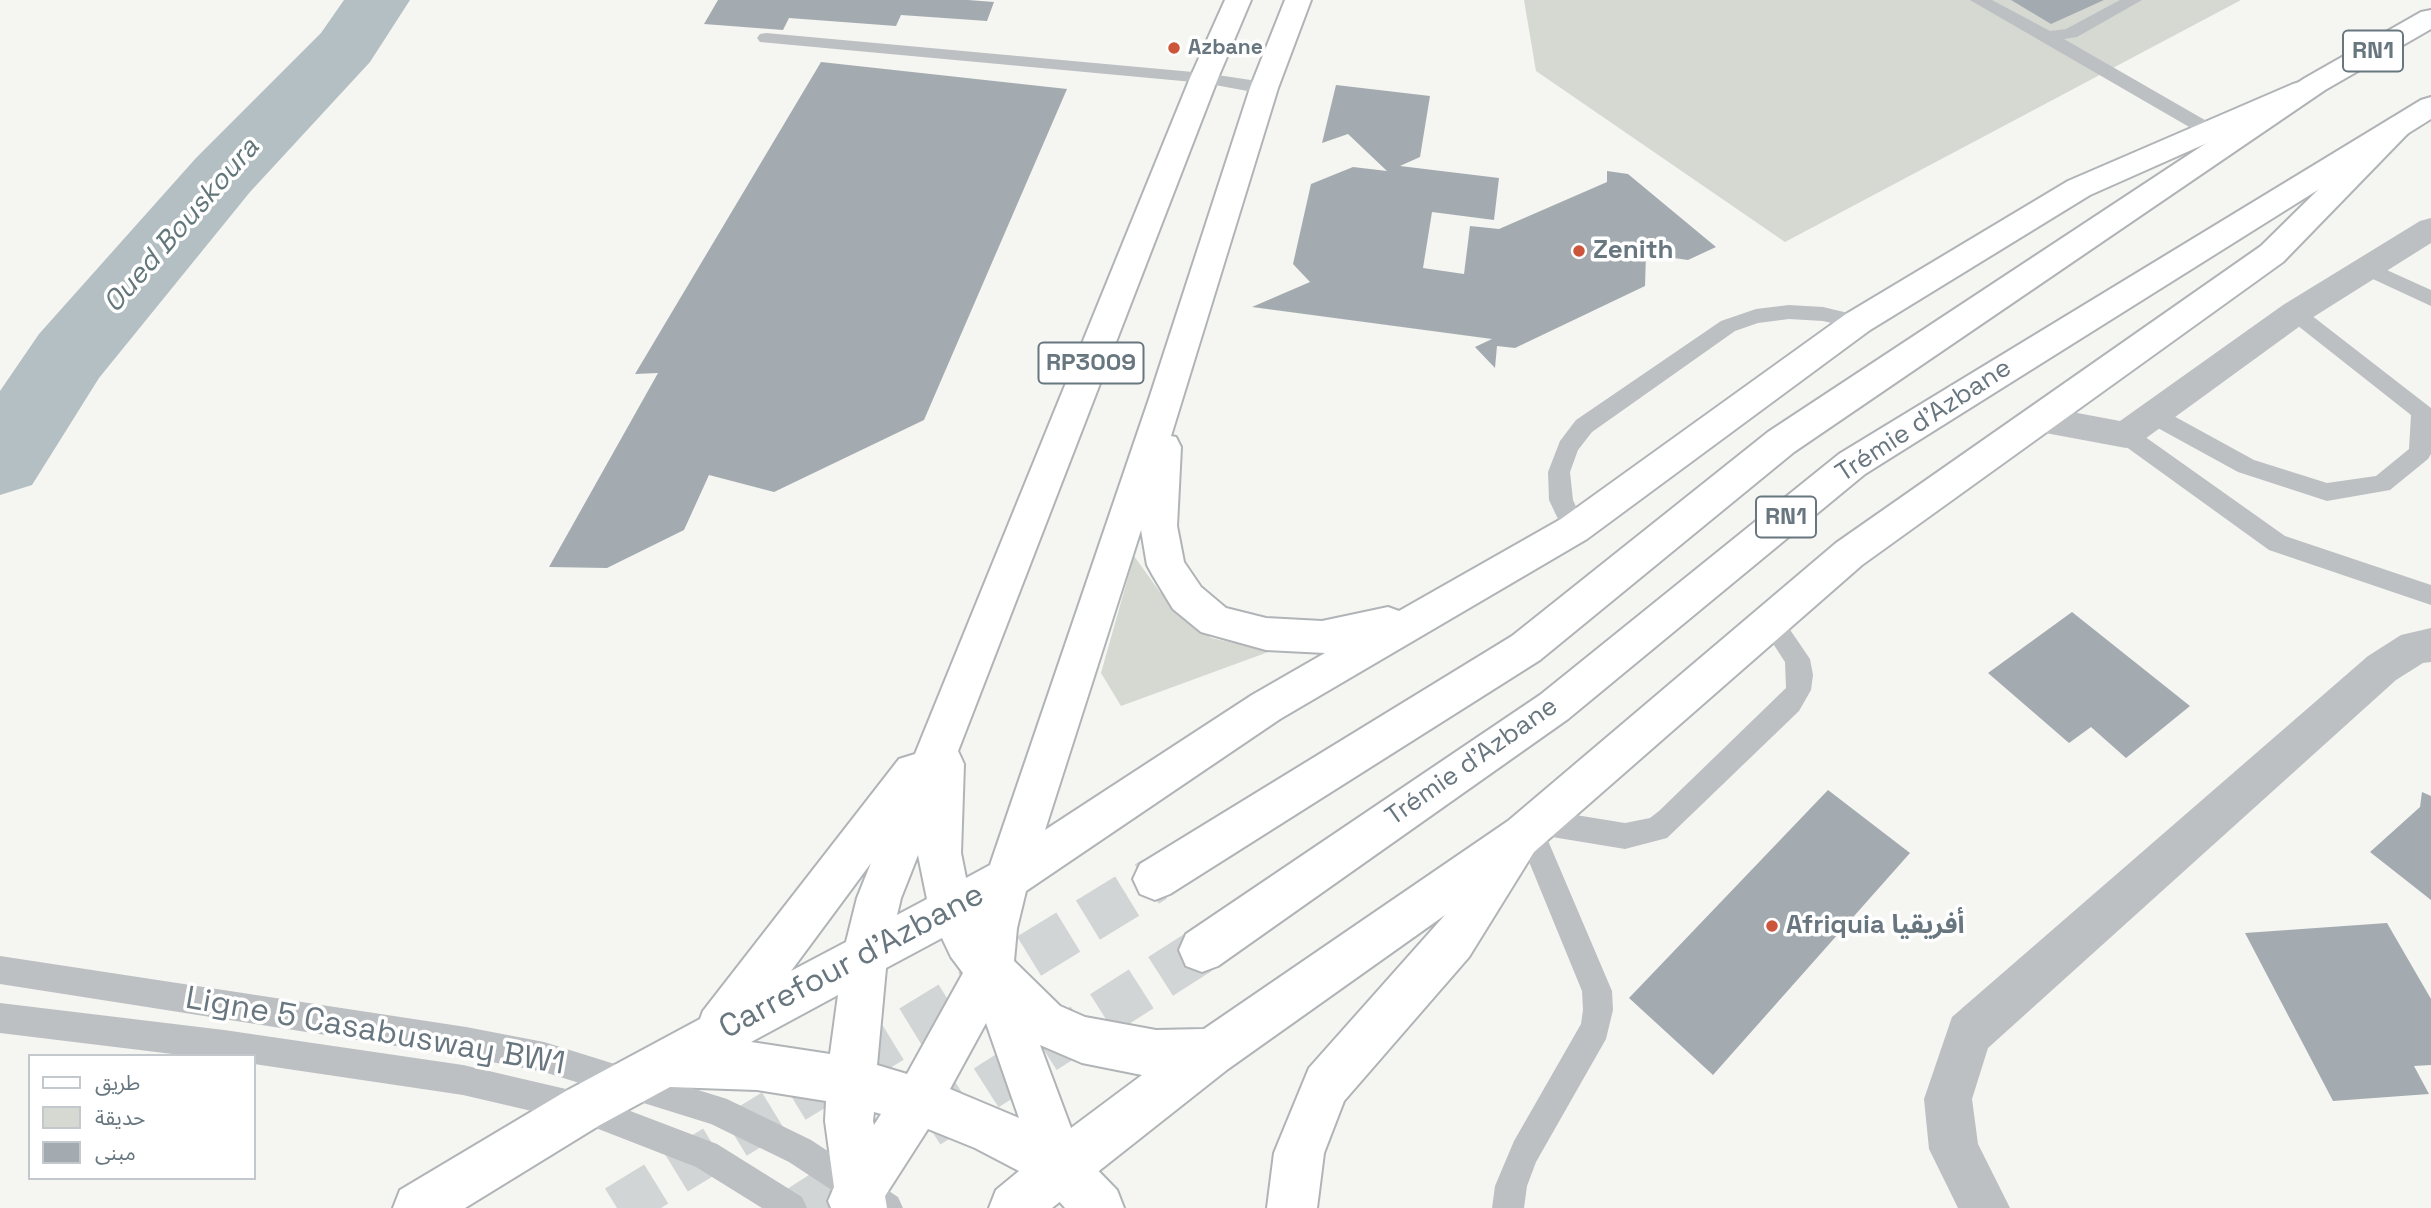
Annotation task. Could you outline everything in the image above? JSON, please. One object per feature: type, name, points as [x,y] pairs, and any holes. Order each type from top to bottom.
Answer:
[{"type":"main road","name":"RP3009","points":[[865,956],[879,898],[1204,78],[1238,0]]},
{"type":"main road","name":"RP3009","points":[[1007,879],[1167,396],[1264,88],[1298,0]]},
{"type":"main road","name":"RN1","points":[[1155,879],[1526,648],[1781,442],[2315,84],[2431,18]]},
{"type":"main road","points":[[1007,879],[1266,707],[1574,528],[1858,323],[2079,188],[2315,84]]},
{"type":"main road","points":[[1014,1208],[1061,1167],[1211,1052],[1531,829],[1849,555],[2272,254],[2415,116]]},
{"type":"main road","name":"Trémie d'Azbane","points":[[1202,950],[1554,706],[1852,464],[2415,116]]},
{"type":"main road","points":[[1167,396],[1158,526],[1166,565],[1187,598],[1215,621],[1266,634],[1322,637],[1419,616]]},
{"type":"main road","points":[[946,728],[939,853],[952,911],[967,942],[990,970],[1044,1021],[1082,1040],[1156,1054],[1211,1052]]},
{"type":"main road","points":[[713,1036],[946,728]]},
{"type":"main road","points":[[1292,1208],[1299,1153],[1326,1085],[1453,942],[1531,829]]},
{"type":"main road","name":"Carrefour d'Azbane","points":[[418,1208],[583,1108],[1007,879]]},
{"type":"main road","name":"Carrefour d'Azbane","points":[[1007,879],[995,928],[990,970],[1061,1167]]},
{"type":"main road","points":[[864,1204],[849,1121],[865,956]]},
{"type":"main road","points":[[864,1204],[990,970]]},
{"type":"main road","points":[[648,1073],[757,1066],[851,1082],[918,1101],[990,1129],[1061,1167],[1099,1208]]},
{"type":"street","points":[[2040,419],[2126,435],[2295,313],[2425,239]]},
{"type":"street","points":[[1985,1208],[1954,1149],[1948,1099],[1969,1034],[2382,668],[2415,648],[2431,645]]},
{"type":"lane","points":[[1979,0],[2210,131]]},
{"type":"lane","points":[[2047,37],[2071,33],[2133,0]]},
{"type":"lane","points":[[766,38],[1204,78],[1264,88]]},
{"type":"lane","points":[[2369,270],[2431,299]]},
{"type":"lane","points":[[1574,528],[1561,500],[1559,472],[1568,447],[1584,426],[1728,326],[1756,316],[1789,312],[1823,314],[1858,323]]},
{"type":"lane","points":[[2153,415],[2246,466],[2328,492],[2382,484],[2420,453],[2422,412],[2295,313]]},
{"type":"lane","points":[[2126,435],[2277,543],[2431,596]]},
{"type":"lane","points":[[1508,1208],[1511,1186],[1525,1152],[1595,1028],[1598,1010],[1597,990],[1531,829],[1625,836],[1657,829],[1669,820],[1790,703],[1798,690],[1800,675],[1797,659],[1771,622]]},
{"type":"lane","name":"Ligne 5 Casabusway BW1","points":[[0,970],[648,1073],[800,1151],[864,1204]]},
{"type":"lane","name":"Ligne 5 Casabusway BW1","points":[[0,1018],[224,1045],[463,1080],[583,1108],[706,1155],[791,1208]]},
{"type":"green space","points":[[1524,0],[2241,0],[1785,242],[1536,71]]},
{"type":"green space","points":[[1134,556],[1160,592],[1211,638],[1271,651],[1121,706],[1101,673]]},
{"type":"building","points":[[718,0],[994,2],[987,21],[901,15],[896,26],[789,18],[783,30],[704,24]]},
{"type":"building","points":[[2011,0],[2104,0],[2051,24]]},
{"type":"building","points":[[821,62],[1067,89],[924,420],[774,492],[709,475],[684,530],[607,568],[549,567],[658,373],[635,374]]},
{"type":"building","points":[[1336,85],[1430,96],[1420,157],[1400,166],[1499,178],[1494,220],[1432,212],[1423,268],[1464,274],[1470,226],[1499,229],[1607,182],[1607,171],[1628,174],[1716,247],[1688,260],[1646,254],[1645,286],[1515,348],[1497,346],[1495,368],[1475,347],[1492,339],[1252,307],[1310,282],[1293,264],[1311,184],[1353,167],[1387,171],[1348,134],[1322,143]]},
{"type":"building","points":[[2072,612],[2190,706],[2126,758],[2091,727],[2069,743],[1988,673]]},
{"type":"building","name":"Afriquia أفريقيا","points":[[1828,790],[1910,853],[1713,1075],[1629,998]]},
{"type":"building","points":[[2422,792],[2431,796],[2431,900],[2370,852],[2420,807]]},
{"type":"building","points":[[2387,923],[2431,999],[2431,1065],[2414,1066],[2429,1094],[2333,1101],[2245,933]]},
{"type":"waterway","name":"Oued Bouskoura","points":[[0,461],[69,356],[223,175],[346,47],[377,0]]},
{"type":"tunnel","points":[[617,1208],[1155,879]]},
{"type":"tunnel","points":[[928,1125],[1202,950]]},
{"type":"tunnel","points":[[800,1208],[875,1160]]},
{"type":"place","name":"Azbane","points":[[1174,48]]},
{"type":"place","name":"Zenith","points":[[1579,251]]},
{"type":"place","name":"Afriquia أفريقيا","points":[[1772,926]]}]
